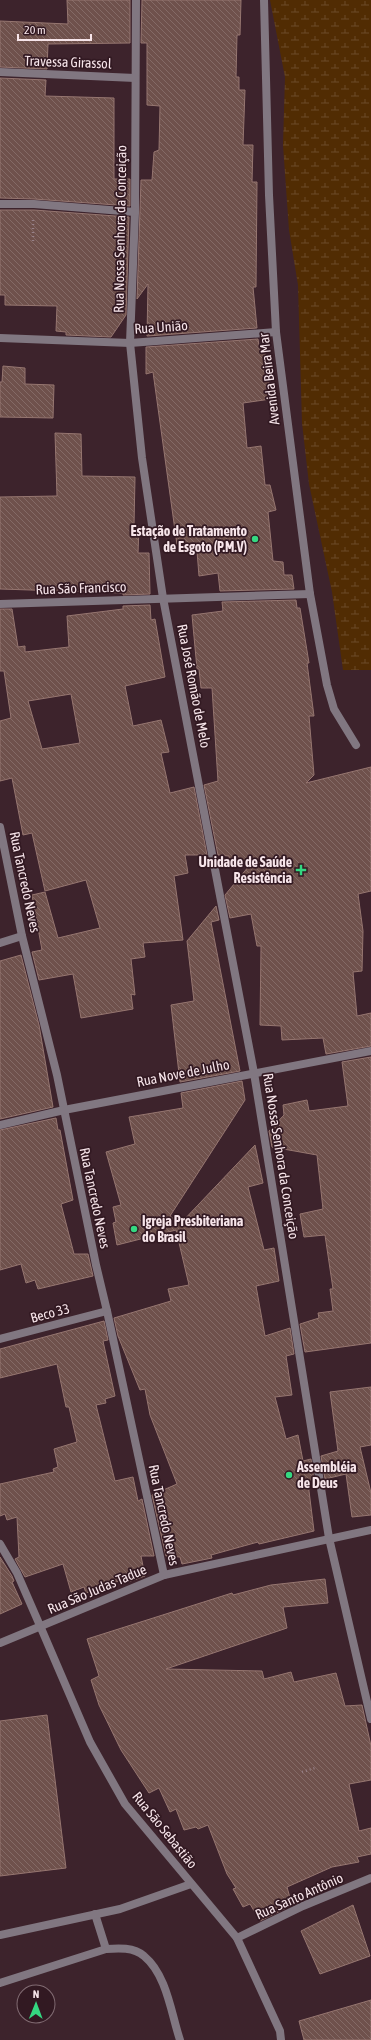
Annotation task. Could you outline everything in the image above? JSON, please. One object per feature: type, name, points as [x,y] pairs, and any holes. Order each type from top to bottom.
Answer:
[{"type":"street","name":"Rua Nossa Senhora da Conceição","points":[[136,0],[135,212],[130,342],[142,458]]},
{"type":"street","name":"Avenida Beira Mar","points":[[264,0],[269,195],[276,332],[310,594],[329,691],[334,709],[356,745]]},
{"type":"street","name":"Travessa Girassol","points":[[0,72],[135,78]]},
{"type":"street","points":[[0,204],[34,204],[135,212]]},
{"type":"street","name":"Rua União","points":[[0,338],[130,342],[276,332]]},
{"type":"street","name":"Rua José Romão de Melo","points":[[142,458],[163,598],[199,778]]},
{"type":"street","name":"Rua São Francisco","points":[[0,604],[310,594]]},
{"type":"street","name":"Rua Nossa Senhora da Conceição","points":[[199,778],[254,1073],[329,1538],[371,1719]]},
{"type":"street","name":"Rua Tancredo Neves","points":[[0,827],[22,936],[64,1110],[96,1265],[108,1311],[164,1575]]},
{"type":"street","points":[[0,943],[22,936]]},
{"type":"street","name":"Rua Nove de Julho","points":[[0,1125],[64,1110],[371,1051]]},
{"type":"street","name":"Beco 33","points":[[0,1339],[108,1311]]},
{"type":"street","name":"Rua São Judas Tadue","points":[[0,1643],[41,1628],[164,1575],[371,1530]]},
{"type":"street","name":"Rua São Sebastião","points":[[0,1544],[17,1573],[90,1742],[125,1804],[190,1884],[238,1938],[280,2031],[281,2040]]},
{"type":"street","name":"Rua Santo Antônio","points":[[238,1938],[303,1906],[371,1878]]},
{"type":"street","points":[[0,1935],[120,1909],[190,1884]]},
{"type":"street","points":[[95,1914],[106,1949]]},
{"type":"street","points":[[0,1983],[106,1949],[126,1949],[144,1955],[160,1974],[180,2040]]},
{"type":"path","points":[[33,241],[34,204]]},
{"type":"path","points":[[302,1772],[315,1768]]},
{"type":"green space","points":[[270,0],[371,0],[371,670],[343,670],[332,592],[309,484],[302,423],[298,285],[289,230],[283,145],[285,77]]},
{"type":"building","points":[[67,0],[130,0],[130,43],[48,44],[47,69],[0,67],[0,21],[68,24]]},
{"type":"building","points":[[142,0],[241,0],[240,35],[237,35],[236,77],[239,77],[239,90],[245,90],[243,145],[253,145],[252,182],[257,182],[256,287],[253,287],[257,328],[147,336],[148,284],[137,299],[141,180],[152,180],[154,152],[159,150],[160,106],[147,105],[147,43],[141,43]]},
{"type":"building","points":[[0,78],[46,80],[45,96],[114,98],[114,179],[130,179],[130,206],[0,198]]},
{"type":"building","points":[[0,210],[34,210],[129,217],[126,315],[111,337],[66,335],[66,332],[56,331],[57,306],[5,305],[5,295],[0,295]]},
{"type":"building","points":[[258,339],[259,346],[264,345],[271,399],[243,403],[247,448],[261,446],[265,485],[270,485],[276,510],[268,512],[273,561],[283,562],[284,575],[292,575],[294,589],[220,591],[218,573],[199,576],[197,551],[178,552],[153,372],[146,374],[146,347]]},
{"type":"building","points":[[3,366],[25,368],[25,384],[54,385],[53,418],[0,417],[0,382],[2,382]]},
{"type":"building","points":[[55,433],[81,434],[82,476],[135,477],[134,526],[139,527],[138,553],[149,553],[150,594],[123,595],[123,593],[0,589],[0,497],[57,496]]},
{"type":"building","points":[[296,600],[297,608],[300,608],[309,663],[307,663],[314,716],[309,716],[314,775],[306,783],[371,767],[371,891],[358,894],[363,931],[362,971],[353,972],[357,1016],[371,1013],[371,1046],[326,1054],[323,1038],[282,1040],[281,1026],[260,1025],[261,946],[257,946],[251,914],[230,918],[225,895],[254,860],[230,865],[229,856],[218,855],[204,785],[218,781],[212,688],[201,688],[199,669],[197,669],[192,615],[223,611],[222,602]]},
{"type":"building","points":[[150,605],[151,620],[155,619],[165,677],[125,686],[133,726],[161,720],[169,752],[161,753],[170,793],[194,787],[207,855],[185,855],[188,873],[174,876],[183,940],[143,943],[145,957],[131,959],[135,995],[131,994],[133,1009],[81,1018],[73,974],[39,980],[32,952],[42,950],[32,895],[45,892],[58,938],[100,928],[86,880],[45,891],[32,833],[23,835],[12,778],[0,781],[0,721],[11,718],[4,671],[0,671],[0,609],[12,609],[18,647],[25,646],[25,652],[69,647],[67,616],[123,609],[123,606]],"holes":[[[71,694],[80,743],[42,749],[28,701]]]},
{"type":"building","points":[[216,906],[219,920],[211,922],[240,1071],[180,1082],[171,1005],[194,1001],[187,941]]},
{"type":"building","points":[[21,955],[39,1025],[53,1107],[0,1119],[0,961]]},
{"type":"building","points":[[371,1057],[371,1343],[305,1352],[300,1324],[319,1318],[318,1313],[333,1311],[330,1289],[333,1289],[325,1235],[304,1237],[300,1214],[323,1209],[317,1155],[272,1147],[269,1131],[284,1115],[283,1105],[307,1100],[309,1111],[348,1106],[342,1062]]},
{"type":"building","points":[[242,1081],[245,1100],[170,1216],[180,1224],[255,1145],[263,1183],[248,1187],[264,1250],[274,1248],[279,1281],[256,1286],[265,1336],[290,1328],[294,1354],[286,1356],[292,1395],[275,1397],[286,1439],[298,1435],[303,1461],[311,1459],[314,1481],[308,1483],[314,1531],[259,1544],[258,1542],[211,1555],[212,1558],[182,1564],[180,1557],[166,1556],[152,1495],[177,1484],[150,1415],[145,1389],[140,1390],[118,1336],[114,1318],[171,1301],[168,1289],[189,1285],[176,1230],[117,1245],[113,1223],[116,1222],[113,1207],[121,1205],[106,1152],[135,1144],[129,1117],[183,1108],[181,1093]]},
{"type":"building","points":[[56,1118],[58,1130],[60,1130],[73,1200],[61,1204],[74,1254],[88,1254],[93,1276],[38,1289],[35,1280],[26,1283],[21,1264],[0,1270],[0,1130]]},
{"type":"building","points":[[104,1321],[108,1340],[103,1341],[115,1396],[105,1399],[106,1403],[96,1405],[115,1481],[133,1477],[138,1501],[142,1499],[154,1556],[141,1556],[145,1576],[120,1585],[119,1581],[86,1593],[84,1587],[71,1592],[63,1564],[25,1577],[15,1559],[19,1557],[17,1517],[7,1520],[5,1514],[0,1516],[0,1484],[54,1472],[53,1469],[58,1467],[54,1449],[77,1442],[69,1407],[66,1407],[57,1364],[0,1378],[0,1349]]},
{"type":"building","points":[[371,1387],[371,1445],[360,1447],[371,1493],[371,1515],[352,1517],[346,1474],[325,1479],[321,1456],[338,1451],[330,1392]]},
{"type":"building","points":[[0,1557],[12,1576],[14,1581],[12,1582],[22,1604],[0,1614]]},
{"type":"building","points":[[325,1579],[328,1603],[283,1607],[287,1628],[166,1669],[262,1671],[264,1679],[291,1672],[294,1682],[336,1673],[345,1706],[362,1705],[371,1746],[371,1780],[349,1784],[359,1831],[371,1828],[371,1854],[357,1857],[359,1862],[332,1867],[287,1887],[292,1905],[260,1921],[250,1904],[243,1907],[233,1889],[236,1888],[227,1874],[208,1825],[198,1829],[196,1827],[184,1830],[176,1809],[170,1812],[159,1788],[149,1793],[121,1750],[99,1705],[91,1680],[99,1676],[87,1639],[232,1593],[233,1595],[271,1585]]},
{"type":"building","points":[[47,1715],[66,1868],[0,1876],[0,1721]]},
{"type":"building","points":[[353,1905],[370,1956],[320,1974],[301,1931]]},
{"type":"building","points":[[371,2000],[371,2040],[304,2040],[299,2021]]},
{"type":"place","name":"Estação de Tratamento de Esgoto (P.M.V)","points":[[255,539]]},
{"type":"place","name":"Unidade de Saúde Resistência","points":[[301,870]]},
{"type":"place","name":"Igreja Presbiteriana do Brasil","points":[[134,1229]]},
{"type":"place","name":"Assembléia de Deus","points":[[289,1475]]}]
